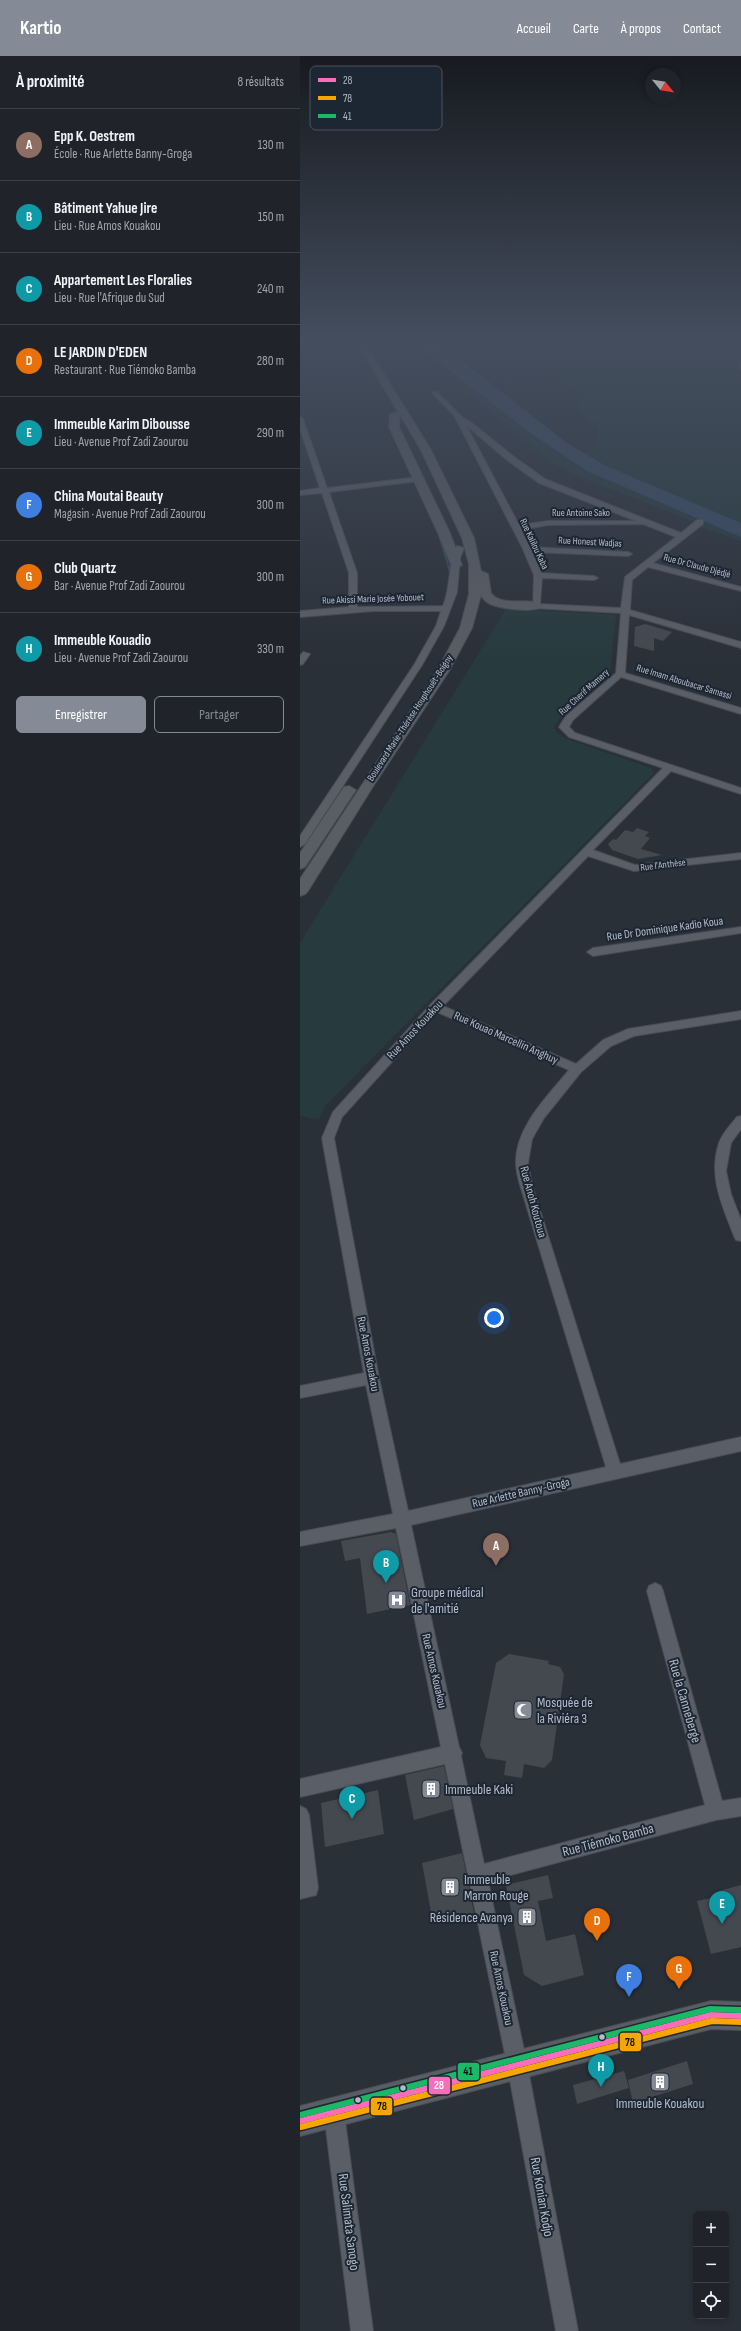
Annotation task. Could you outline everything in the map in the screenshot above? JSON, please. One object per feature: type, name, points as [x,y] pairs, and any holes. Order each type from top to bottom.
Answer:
[{"type":"main road","points":[[405,449],[456,565]]},
{"type":"main road","name":"Boulevard Marie-Thérèse Houphouët-Boigny","points":[[300,864],[409,702],[452,628],[463,594],[463,569],[460,548],[415,449]]},
{"type":"main road","name":"Boulevard Marie-Thérèse Houphouët-Boigny","points":[[300,891],[365,788],[428,694],[466,628],[475,594],[474,555],[468,538],[425,449]]},
{"type":"main road","points":[[474,555],[480,563],[484,592],[489,598],[502,604],[536,606]]},
{"type":"main road","points":[[300,2120],[334,2113],[517,2064],[711,2015],[741,2016]]},
{"type":"street","points":[[310,449],[352,573],[353,609]]},
{"type":"street","name":"Rue Kalilou Kaba","points":[[476,449],[527,549],[538,575],[536,606]]},
{"type":"street","points":[[501,449],[536,478],[681,536]]},
{"type":"street","points":[[300,493],[419,479]]},
{"type":"street","name":"Rue Cherif Mamery","points":[[670,767],[585,739],[565,729],[564,725],[569,718],[620,674],[624,611],[628,579],[700,522]]},
{"type":"street","name":"Rue Antoine Sako","points":[[516,528],[548,523],[646,523]]},
{"type":"street","points":[[300,844],[418,665],[447,609],[454,592],[456,565],[460,548]]},
{"type":"street","name":"Rue Honest Wadjas","points":[[527,549],[628,554]]},
{"type":"street","name":"Rue Dr Claude Djédjé","points":[[646,564],[741,589]]},
{"type":"street","points":[[538,575],[594,578]]},
{"type":"street","points":[[536,606],[624,611],[741,645]]},
{"type":"street","name":"Rue Akissi Marie Josée Yobouet","points":[[300,614],[353,609],[447,609]]},
{"type":"street","name":"Rue Imam Aboubacar Samassi","points":[[620,674],[741,711]]},
{"type":"street","points":[[670,767],[741,791]]},
{"type":"street","name":"Rue Amos Kouakou","points":[[517,2064],[476,1875],[453,1753],[401,1520],[372,1378],[328,1138],[337,1115],[435,1007],[670,767]]},
{"type":"street","name":"Rue l'Anthèse","points":[[588,852],[634,868],[741,856]]},
{"type":"street","name":"Rue Dr Dominique Kadio Koua","points":[[593,952],[741,930]]},
{"type":"street","name":"Rue Kouao Marcellin Anghuy","points":[[435,1007],[577,1069]]},
{"type":"street","name":"Rue Anoh Koutoua","points":[[615,1471],[526,1186],[522,1163],[526,1139],[540,1115],[577,1069],[607,1043],[632,1032],[741,1015]]},
{"type":"street","points":[[741,1120],[725,1142],[720,1170],[724,1194],[741,1236]]},
{"type":"street","points":[[300,1392],[372,1378]]},
{"type":"street","name":"Rue Arlette Banny-Groga","points":[[300,1539],[401,1520],[741,1444]]},
{"type":"street","name":"Rue la Canneberge","points":[[655,1591],[716,1811]]},
{"type":"street","points":[[300,1788],[453,1753]]},
{"type":"street","name":"Rue Tiémoko Bamba","points":[[476,1875],[716,1811],[741,1807]]},
{"type":"street","points":[[300,1815],[309,1888],[300,1890]]},
{"type":"street","name":"Rue Konian Kodjo","points":[[517,2064],[568,2331]]},
{"type":"street","name":"Rue Salimata Sanogo","points":[[334,2113],[362,2331]]},
{"type":"green space","points":[[535,449],[566,449],[579,459],[588,449],[741,449],[741,541],[692,524],[695,522],[580,477],[550,462]]},
{"type":"green space","points":[[506,609],[616,615],[610,672],[561,716],[554,728],[558,734],[567,739],[651,768],[654,773],[325,1106],[319,1120],[300,1116],[300,943]]},
{"type":"water","points":[[555,449],[577,449],[604,465],[741,523],[741,537],[587,471]]},
{"type":"building","points":[[645,624],[672,632],[663,641],[654,638],[654,651],[634,646],[635,627]]},
{"type":"building","points":[[637,828],[649,832],[645,836],[650,838],[641,849],[662,855],[638,859],[612,850],[608,844],[613,839],[616,840],[625,830],[633,832]]},
{"type":"building","points":[[391,1532],[396,1534],[410,1605],[367,1614],[360,1558],[345,1561],[341,1541]]},
{"type":"building","name":"Mosquée de la Riviéra 3","points":[[509,1654],[549,1661],[548,1664],[560,1667],[564,1674],[552,1760],[544,1768],[524,1764],[522,1778],[504,1775],[506,1761],[486,1758],[480,1745],[496,1663]]},
{"type":"building","name":"Immeuble Kaki","points":[[444,1766],[453,1809],[414,1820],[405,1775]]},
{"type":"building","points":[[378,1790],[384,1834],[325,1847],[321,1803]]},
{"type":"building","name":"Immeuble Marron Rouge","points":[[462,1853],[474,1913],[433,1923],[422,1863]]},
{"type":"building","name":"Résidence Avanya","points":[[548,1875],[553,1898],[538,1901],[546,1941],[575,1934],[584,1975],[542,1986],[524,1975],[506,1885]]},
{"type":"building","points":[[741,1885],[741,1947],[711,1954],[697,1901],[720,1896],[719,1891]]},
{"type":"building","name":"Immeuble Kouakou","points":[[687,2061],[693,2084],[633,2103],[628,2080]]},
{"type":"building","points":[[624,2071],[629,2088],[577,2104],[573,2085]]},
{"type":"waterway","points":[[440,538],[449,568]]},
{"type":"waterway","points":[[449,567],[451,574]]},
{"type":"transit line","name":"41","points":[[300,2115],[710,2009],[741,2010]]},
{"type":"transit line","name":"28","points":[[300,2121],[711,2015],[741,2016]]},
{"type":"transit line","name":"78","points":[[301,2127],[712,2021],[741,2022]]},
{"type":"place","name":"Epp K. Oestrem","points":[[496,1566]]},
{"type":"place","name":"Bâtiment Yahue Jire","points":[[386,1583]]},
{"type":"place","name":"Groupe médical de l'amitié","points":[[397,1600]]},
{"type":"place","name":"Mosquée de la Riviéra 3","points":[[523,1710]]},
{"type":"place","name":"Immeuble Kaki","points":[[431,1789]]},
{"type":"place","name":"Appartement Les Floralies","points":[[352,1819]]},
{"type":"place","name":"Immeuble Marron Rouge","points":[[450,1887]]},
{"type":"place","name":"Résidence Avanya","points":[[527,1917]]},
{"type":"place","name":"Immeuble Karim Dibousse","points":[[722,1924]]},
{"type":"place","name":"LE JARDIN D'EDEN","points":[[597,1941]]},
{"type":"place","name":"Club Quartz","points":[[679,1989]]},
{"type":"place","name":"China Moutai Beauty","points":[[629,1997]]},
{"type":"place","name":"Immeuble Kouakou","points":[[660,2082]]},
{"type":"place","name":"Immeuble Kouadio","points":[[601,2087]]}]
